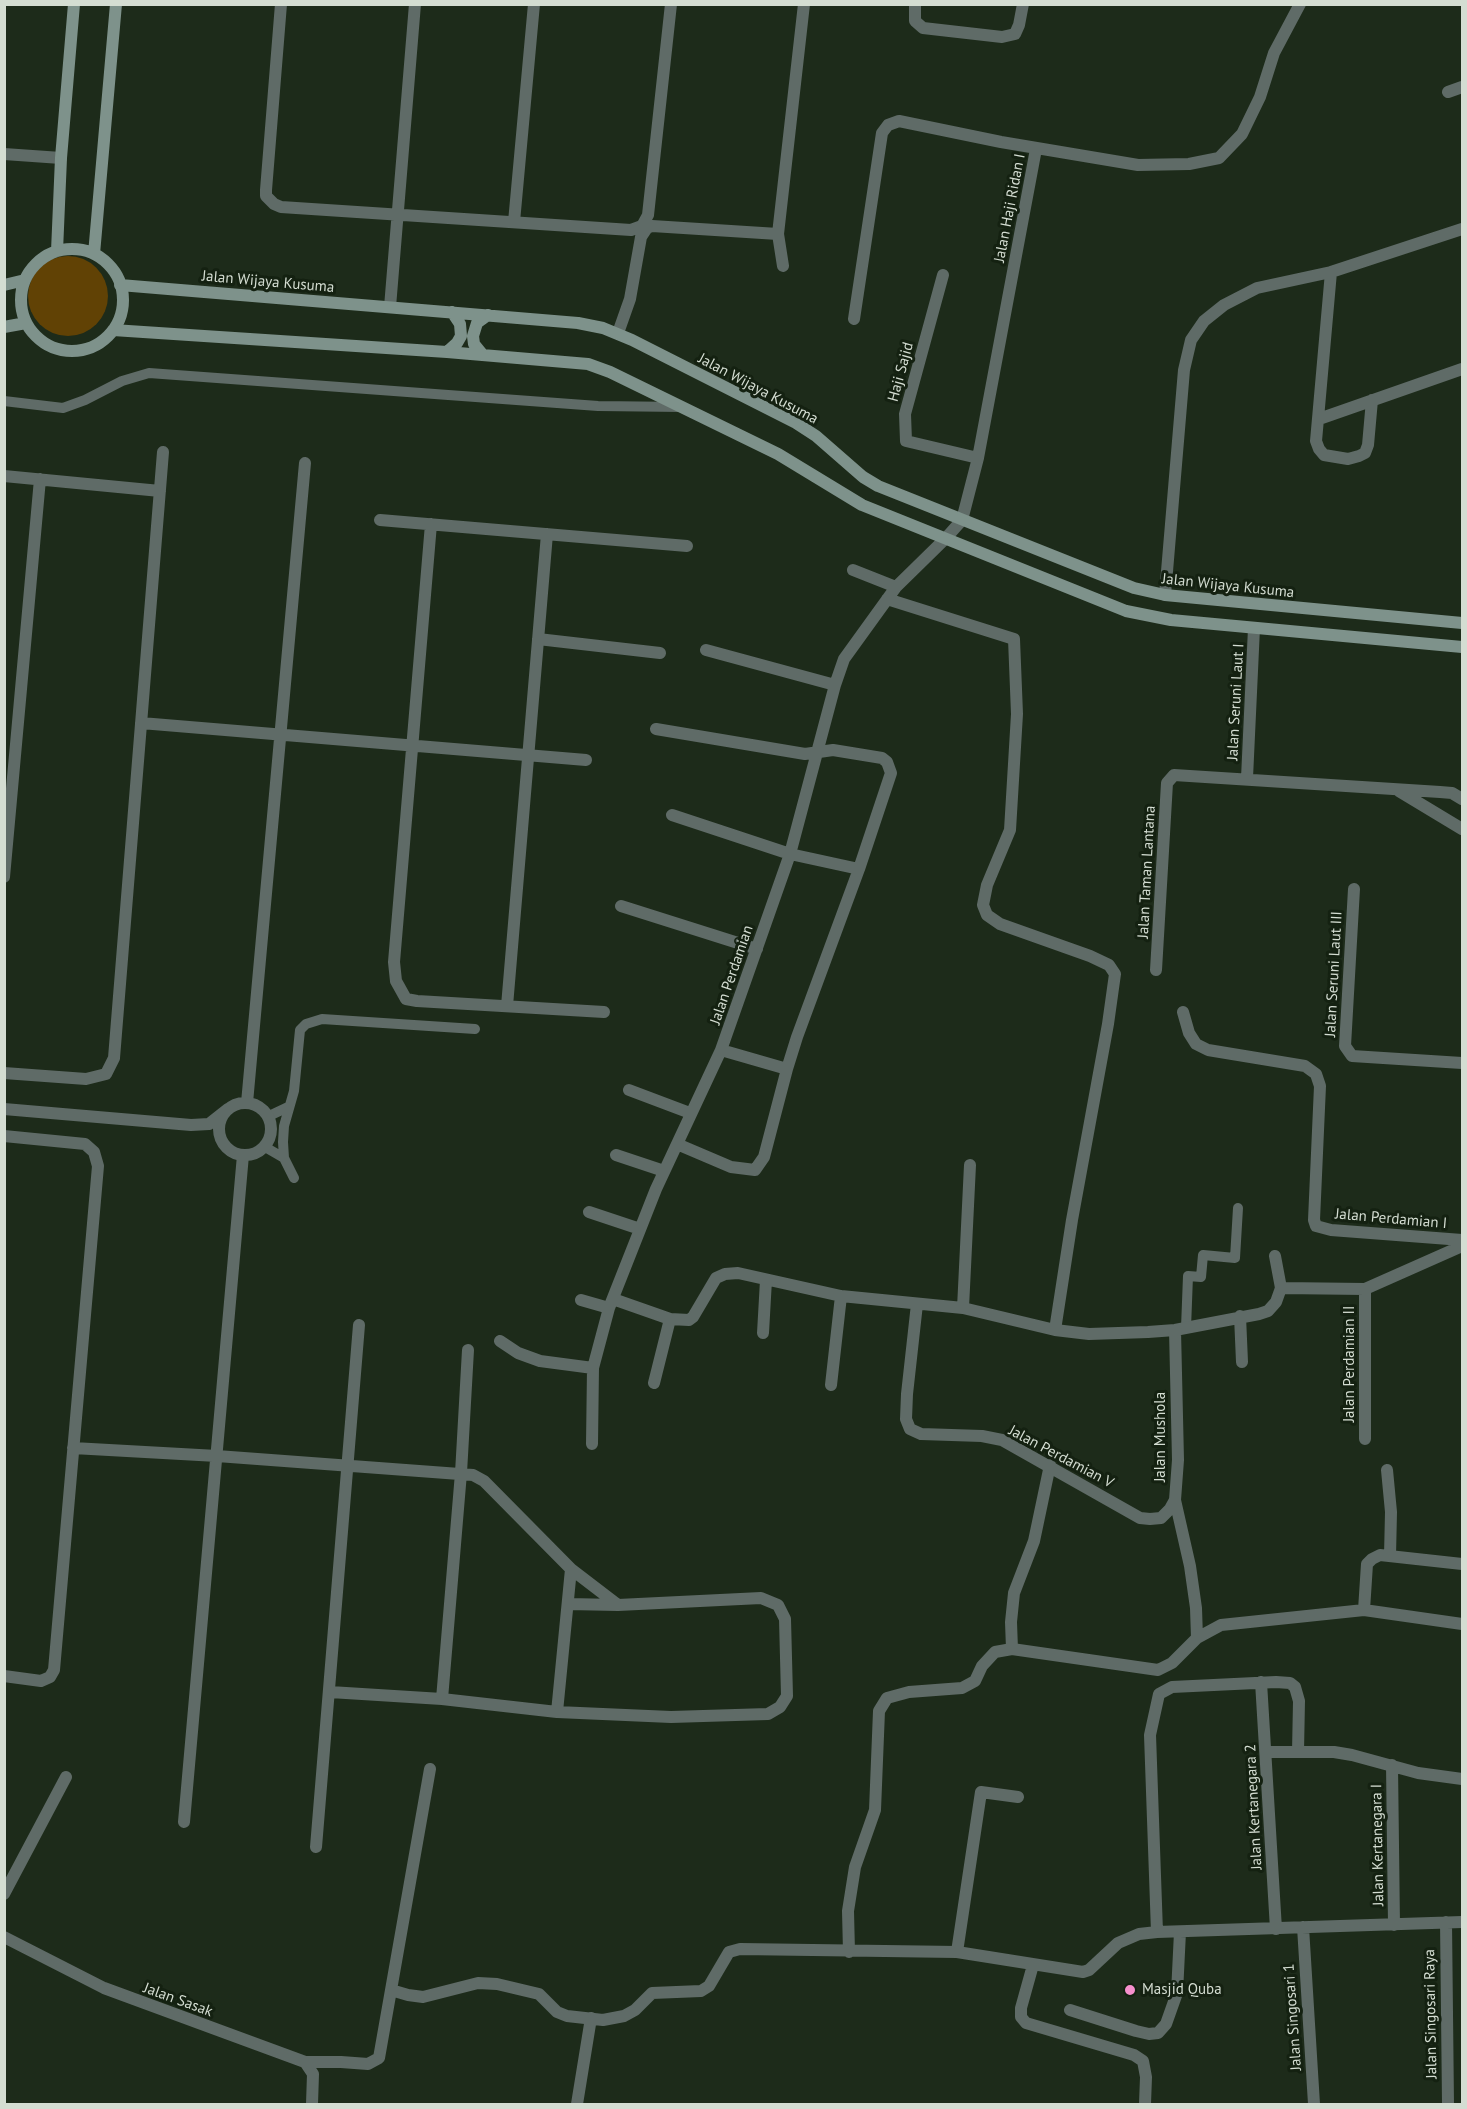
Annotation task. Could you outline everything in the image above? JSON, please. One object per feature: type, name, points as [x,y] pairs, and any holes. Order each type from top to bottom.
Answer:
[{"type":"street","points":[[57,251],[61,158],[74,4]]},
{"type":"street","points":[[94,254],[116,4]]},
{"type":"street","points":[[281,4],[267,196],[281,207],[631,231],[637,230],[644,223],[648,214],[671,4]]},
{"type":"street","points":[[390,307],[415,4]]},
{"type":"street","points":[[514,222],[534,4]]},
{"type":"street","points":[[783,266],[778,234],[804,4]]},
{"type":"street","points":[[915,4],[915,21],[922,28],[1002,37],[1015,34],[1023,4]]},
{"type":"street","name":"Jalan Haji Ridan I","points":[[962,519],[978,458],[1036,149],[1138,165],[1189,164],[1219,158],[1242,134],[1260,97],[1274,53],[1300,4]]},
{"type":"street","points":[[1448,92],[1462,87]]},
{"type":"street","points":[[854,319],[882,133],[888,125],[899,121],[1036,149]]},
{"type":"street","points":[[4,154],[61,158]]},
{"type":"street","points":[[618,333],[630,299],[641,237],[647,228],[652,226],[778,234]]},
{"type":"street","points":[[1165,596],[1184,370],[1191,340],[1204,321],[1217,310],[1257,288],[1331,272],[1462,229]]},
{"type":"street","points":[[82,250],[94,254],[111,267],[120,285],[123,304],[113,330],[103,341],[75,352],[46,345],[34,335],[21,309],[21,294],[25,280],[38,262],[57,251],[82,250]]},
{"type":"street","points":[[1331,272],[1316,441],[1324,455],[1348,459],[1365,453],[1368,445],[1372,400]]},
{"type":"street","name":"Haji Sajid","points":[[943,274],[905,414],[906,441],[978,458]]},
{"type":"street","points":[[4,285],[25,280]]},
{"type":"street","name":"Jalan Wijaya Kusuma","points":[[120,285],[578,323],[603,328],[618,333],[796,423],[816,436],[862,477],[878,486],[1134,588],[1165,596],[1462,624]]},
{"type":"street","points":[[447,352],[461,336],[460,324],[452,312]]},
{"type":"street","points":[[483,355],[474,344],[472,336],[477,323],[488,315]]},
{"type":"street","points":[[4,327],[26,323]]},
{"type":"street","points":[[113,330],[447,352],[598,367],[778,454],[862,505],[1141,615],[1462,647]]},
{"type":"street","points":[[1319,419],[1462,369]]},
{"type":"street","points":[[4,1073],[86,1079],[106,1074],[114,1058],[163,452]]},
{"type":"street","points":[[247,1102],[305,464]]},
{"type":"street","points":[[4,476],[160,492]]},
{"type":"street","points":[[4,877],[40,479]]},
{"type":"street","name":"Jalan Perdamian","points":[[592,1444],[593,1368],[611,1304],[664,1171],[721,1050],[790,854],[844,659],[896,587],[962,519]]},
{"type":"street","points":[[380,520],[687,546]]},
{"type":"street","points":[[431,524],[394,962],[396,981],[406,999],[604,1012]]},
{"type":"street","points":[[507,1006],[547,534]]},
{"type":"street","points":[[852,570],[896,587]]},
{"type":"street","points":[[887,599],[1014,639],[1017,714],[1010,830],[987,885],[983,905],[987,915],[1000,924],[1090,956],[1109,965],[1115,974],[1055,1330]]},
{"type":"street","name":"Jalan Seruni Laut I","points":[[1247,778],[1254,628]]},
{"type":"street","points":[[538,639],[660,653]]},
{"type":"street","points":[[705,650],[835,685]]},
{"type":"street","points":[[141,723],[586,760]]},
{"type":"street","points":[[656,729],[805,753],[833,750],[882,758],[890,767],[890,778],[859,869],[787,1069],[764,1158],[755,1170],[731,1167],[677,1144]]},
{"type":"street","name":"Jalan Seruni Laut I","points":[[1171,776],[1178,774],[1247,778],[1440,792],[1452,793],[1462,799]]},
{"type":"street","name":"Jalan Taman Lantana","points":[[1156,970],[1167,783],[1171,776]]},
{"type":"street","name":"Jalan Seruni Laut I","points":[[1398,790],[1462,829]]},
{"type":"street","points":[[672,815],[790,854],[859,869]]},
{"type":"street","name":"Jalan Seruni Laut III","points":[[1354,889],[1345,1046],[1352,1056],[1462,1063]]},
{"type":"street","points":[[621,906],[757,949]]},
{"type":"street","name":"Jalan Perdamian I","points":[[1183,1012],[1189,1033],[1196,1044],[1208,1050],[1305,1065],[1316,1074],[1320,1086],[1314,1220],[1316,1226],[1330,1230],[1462,1240]]},
{"type":"street","points":[[721,1050],[787,1069]]},
{"type":"street","points":[[629,1089],[690,1113]]},
{"type":"street","points":[[4,1109],[191,1125],[209,1124],[228,1109],[247,1102],[259,1107],[268,1116],[271,1123],[271,1136],[264,1147],[254,1155],[243,1155],[236,1154],[227,1148],[209,1130],[191,1125]]},
{"type":"street","points":[[227,1148],[221,1138],[219,1127],[228,1109]]},
{"type":"street","points":[[4,1136],[86,1144],[94,1152],[98,1166],[54,1670],[50,1677],[41,1681],[4,1676]]},
{"type":"street","points":[[184,1822],[243,1155]]},
{"type":"street","points":[[616,1155],[664,1171]]},
{"type":"street","points":[[963,1308],[970,1165]]},
{"type":"street","points":[[589,1212],[640,1229]]},
{"type":"street","points":[[1281,1288],[1365,1288],[1462,1246]]},
{"type":"street","points":[[580,1300],[611,1304],[683,1320],[693,1317],[716,1278],[725,1274],[738,1273],[841,1296],[963,1308],[1055,1330],[1089,1334],[1181,1329],[1268,1311],[1276,1302],[1281,1288],[1275,1256]]},
{"type":"street","points":[[763,1333],[766,1280]]},
{"type":"street","name":"Jalan Perdamian II","points":[[1365,1288],[1365,1439]]},
{"type":"street","points":[[831,1384],[841,1296]]},
{"type":"street","name":"Jalan Perdamian V","points":[[917,1304],[907,1394],[906,1419],[910,1429],[921,1434],[982,1436],[1002,1440],[1050,1465],[1140,1518]]},
{"type":"street","points":[[1240,1316],[1242,1362]]},
{"type":"street","points":[[654,1383],[670,1318]]},
{"type":"street","points":[[316,1847],[359,1325]]},
{"type":"street","name":"Jalan Mushola","points":[[1140,1518],[1161,1518],[1175,1500],[1181,1329]]},
{"type":"street","points":[[500,1341],[518,1353],[540,1361],[593,1368]]},
{"type":"street","points":[[442,1699],[461,1473],[468,1350]]},
{"type":"street","points":[[73,1448],[473,1475],[484,1481],[571,1569],[618,1605]]},
{"type":"street","points":[[1012,1649],[1011,1622],[1014,1593],[1034,1541],[1050,1465]]},
{"type":"street","points":[[1387,1470],[1391,1512],[1390,1556]]},
{"type":"street","points":[[1175,1500],[1190,1566],[1196,1608],[1197,1638]]},
{"type":"street","points":[[1364,1610],[1367,1564],[1372,1558],[1380,1555],[1462,1564]]},
{"type":"street","points":[[557,1712],[571,1569]]},
{"type":"street","points":[[330,1692],[442,1699],[557,1712],[671,1717],[768,1714],[780,1707],[788,1696],[785,1619],[778,1605],[761,1598],[618,1605],[568,1604]]},
{"type":"street","points":[[849,1952],[848,1911],[855,1867],[875,1810],[879,1711],[886,1698],[909,1692],[962,1688],[975,1681],[982,1666],[995,1652],[1012,1649],[1158,1670],[1172,1664],[1197,1638],[1221,1625],[1364,1610],[1462,1623]]},
{"type":"street","points":[[1157,1932],[1150,1735],[1159,1694],[1172,1687],[1261,1682],[1290,1683],[1295,1687],[1299,1701],[1298,1752]]},
{"type":"street","name":"Jalan Kertanegara 2","points":[[1261,1682],[1276,1929]]},
{"type":"street","points":[[1266,1752],[1352,1755],[1418,1773],[1462,1779]]},
{"type":"street","name":"Jalan Kertanegara I","points":[[1392,1765],[1394,1925]]},
{"type":"street","points":[[305,2062],[368,2064],[380,2058],[430,1769]]},
{"type":"street","points":[[4,1894],[66,1777]]},
{"type":"street","points":[[957,1952],[981,1792],[1018,1797]]},
{"type":"street","name":"Jalan Singosari Raya","points":[[1446,1922],[1448,2104]]},
{"type":"street","points":[[391,1990],[423,1997],[478,1983],[497,1984],[539,1994],[557,2012],[567,2016],[603,2020],[624,2016],[635,2010],[652,1993],[701,1991],[709,1986],[729,1952],[740,1949],[957,1952],[1083,1972],[1089,1970],[1118,1942],[1138,1934],[1462,1922]]},
{"type":"street","name":"Jalan Singosari 1","points":[[1303,1927],[1314,2104]]},
{"type":"street","points":[[1070,2010],[1136,2031],[1158,2033],[1173,2010],[1177,1993],[1180,1932]]},
{"type":"street","name":"Jalan Sasak","points":[[4,1937],[104,1988],[305,2062]]},
{"type":"street","points":[[1033,1965],[1021,2008],[1021,2017],[1026,2023],[1134,2055],[1143,2061],[1146,2077],[1145,2104]]},
{"type":"street","points":[[577,2104],[591,2018]]},
{"type":"street","points":[[305,2062],[313,2074],[312,2104]]},
{"type":"lane","points":[[4,401],[63,408],[85,400],[122,381],[149,373],[598,406],[682,407]]},
{"type":"lane","points":[[294,1178],[284,1158],[283,1134],[288,1107],[294,1091],[300,1030],[306,1024],[322,1019],[475,1029]]},
{"type":"lane","points":[[268,1116],[288,1107]]},
{"type":"lane","points":[[264,1147],[284,1158]]},
{"type":"lane","points":[[1181,1329],[1188,1276],[1201,1277],[1203,1255],[1235,1258],[1238,1208]]},
{"type":"shaded area","points":[[60,256],[76,256],[97,267],[108,288],[108,304],[97,325],[76,336],[60,336],[46,330],[34,318],[28,304],[28,288],[34,274],[46,262]]},
{"type":"place","name":"Masjid Quba","points":[[1130,1990]]}]
